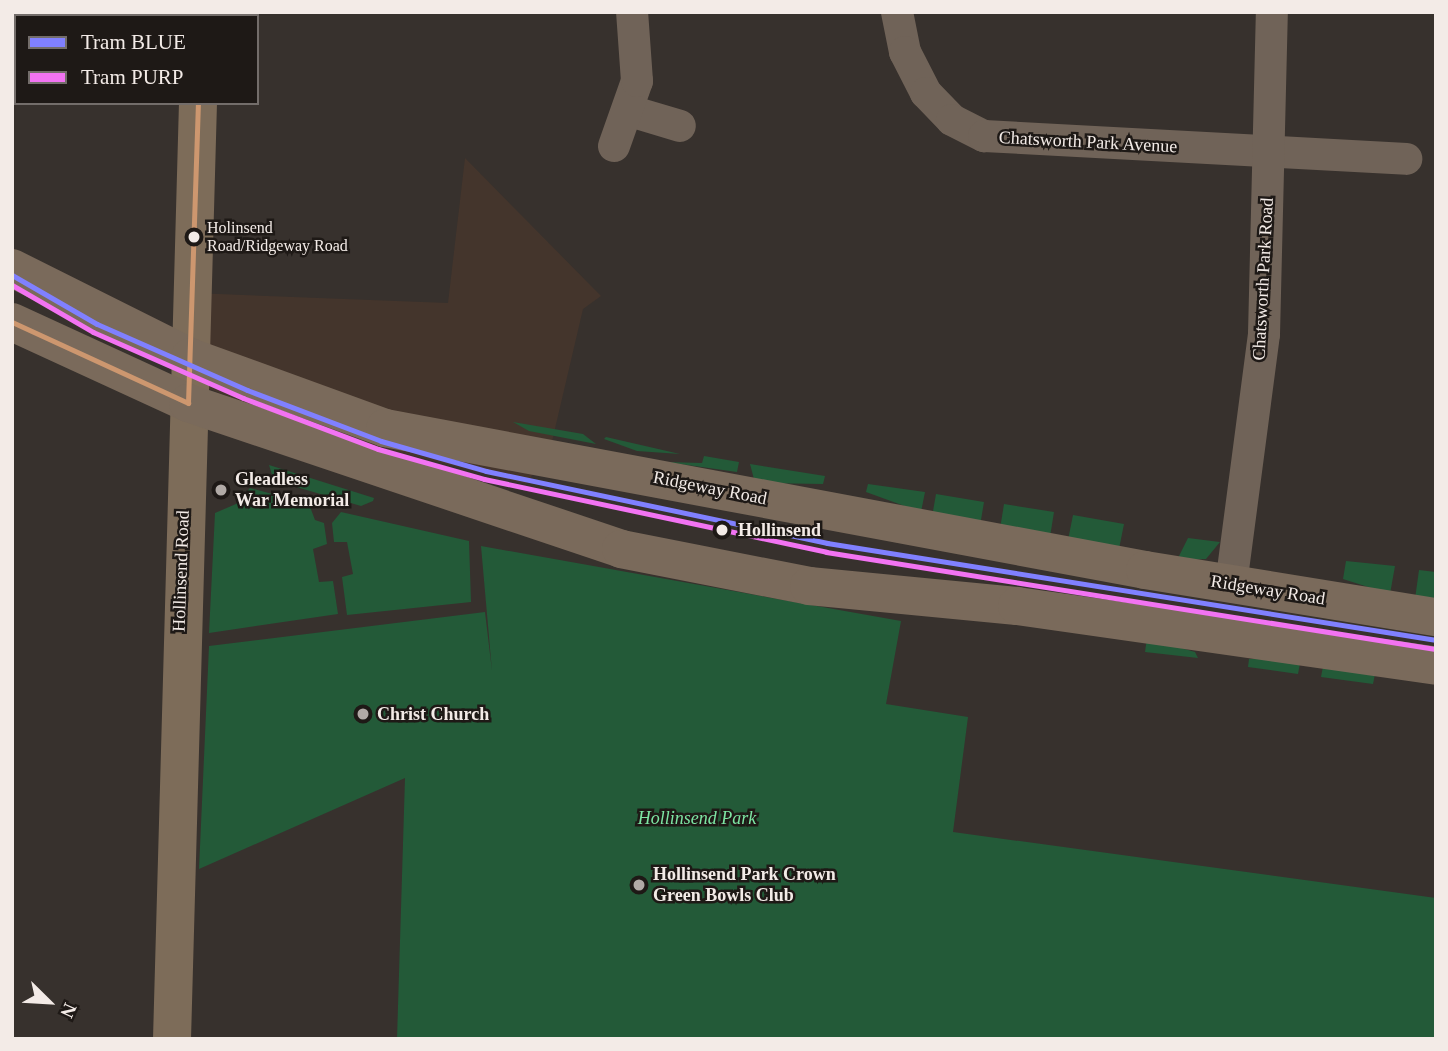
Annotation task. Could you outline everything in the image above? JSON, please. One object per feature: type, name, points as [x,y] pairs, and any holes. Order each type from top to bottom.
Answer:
[{"type":"highway","name":"Ridgeway Road","points":[[12,268],[190,357],[385,428],[490,451],[1231,585],[1436,617]]},
{"type":"highway","points":[[12,322],[188,403],[573,537],[636,553],[809,586],[1017,606],[1436,666]]},
{"type":"main road","name":"Hollinsend Road","points":[[172,1039],[198,105]]},
{"type":"street","points":[[614,146],[630,111],[639,48],[632,12]]},
{"type":"street","name":"Chatsworth Park Avenue","points":[[897,12],[917,80],[944,113],[973,132],[1027,142],[1269,150],[1406,159]]},
{"type":"street","name":"Chatsworth Park Road","points":[[1231,585],[1264,334],[1272,12]]},
{"type":"street","points":[[630,111],[680,127]]},
{"type":"shaded area","points":[[465,158],[601,296],[583,309],[550,450],[526,484],[325,434],[189,381],[193,293],[448,303]]},
{"type":"green space","points":[[513,422],[583,434],[596,444],[529,431]]},
{"type":"green space","points":[[606,437],[680,454],[637,451],[604,439]]},
{"type":"green space","points":[[704,456],[739,462],[737,472],[666,462],[702,463]]},
{"type":"green space","points":[[750,464],[825,476],[823,484],[755,483]]},
{"type":"green space","points":[[269,465],[374,498],[361,506],[293,486],[273,478]]},
{"type":"green space","points":[[868,484],[925,492],[921,512],[866,492]]},
{"type":"green space","points":[[250,488],[309,504],[315,520],[324,523],[327,544],[313,549],[319,582],[333,581],[338,614],[209,633],[215,513],[236,504]]},
{"type":"green space","points":[[936,494],[984,502],[980,526],[932,517]]},
{"type":"green space","points":[[1004,504],[1054,512],[1050,537],[1000,529]]},
{"type":"green space","points":[[341,512],[469,541],[471,602],[347,615],[342,577],[353,574],[347,542],[334,542],[332,523]]},
{"type":"green space","points":[[1073,515],[1124,524],[1119,549],[1068,540]]},
{"type":"green space","points":[[1188,538],[1220,542],[1206,559],[1177,560]]},
{"type":"green space","name":"Hollinsend Park","points":[[481,546],[901,621],[886,704],[968,717],[953,832],[1436,898],[1436,1039],[397,1039],[405,778],[199,869],[209,646],[485,612],[492,671]]},
{"type":"green space","points":[[1346,561],[1395,566],[1390,594],[1343,579]]},
{"type":"green space","points":[[1419,570],[1436,572],[1436,603],[1415,599]]},
{"type":"green space","points":[[1147,638],[1195,652],[1198,658],[1145,652]]},
{"type":"green space","points":[[1301,658],[1298,674],[1248,667],[1249,659]]},
{"type":"green space","points":[[1324,661],[1376,669],[1373,684],[1321,677]]},
{"type":"tram line","name":"BLUE","points":[[12,275],[97,324],[247,390],[381,441],[486,471],[827,543],[1436,640]]},
{"type":"tram line","name":"PURP","points":[[12,285],[93,332],[243,398],[378,449],[484,479],[826,552],[1435,649]]},
{"type":"transit line","points":[[12,322],[188,403],[198,105]]},
{"type":"place","name":"Holinsend Road/Ridgeway Road","points":[[194,237]]},
{"type":"place","name":"Gleadless War Memorial","points":[[221,490]]},
{"type":"place","name":"Hollinsend","points":[[722,530]]},
{"type":"place","name":"Christ Church","points":[[363,714]]},
{"type":"place","name":"Hollinsend Park Crown Green Bowls Club","points":[[639,885]]}]
